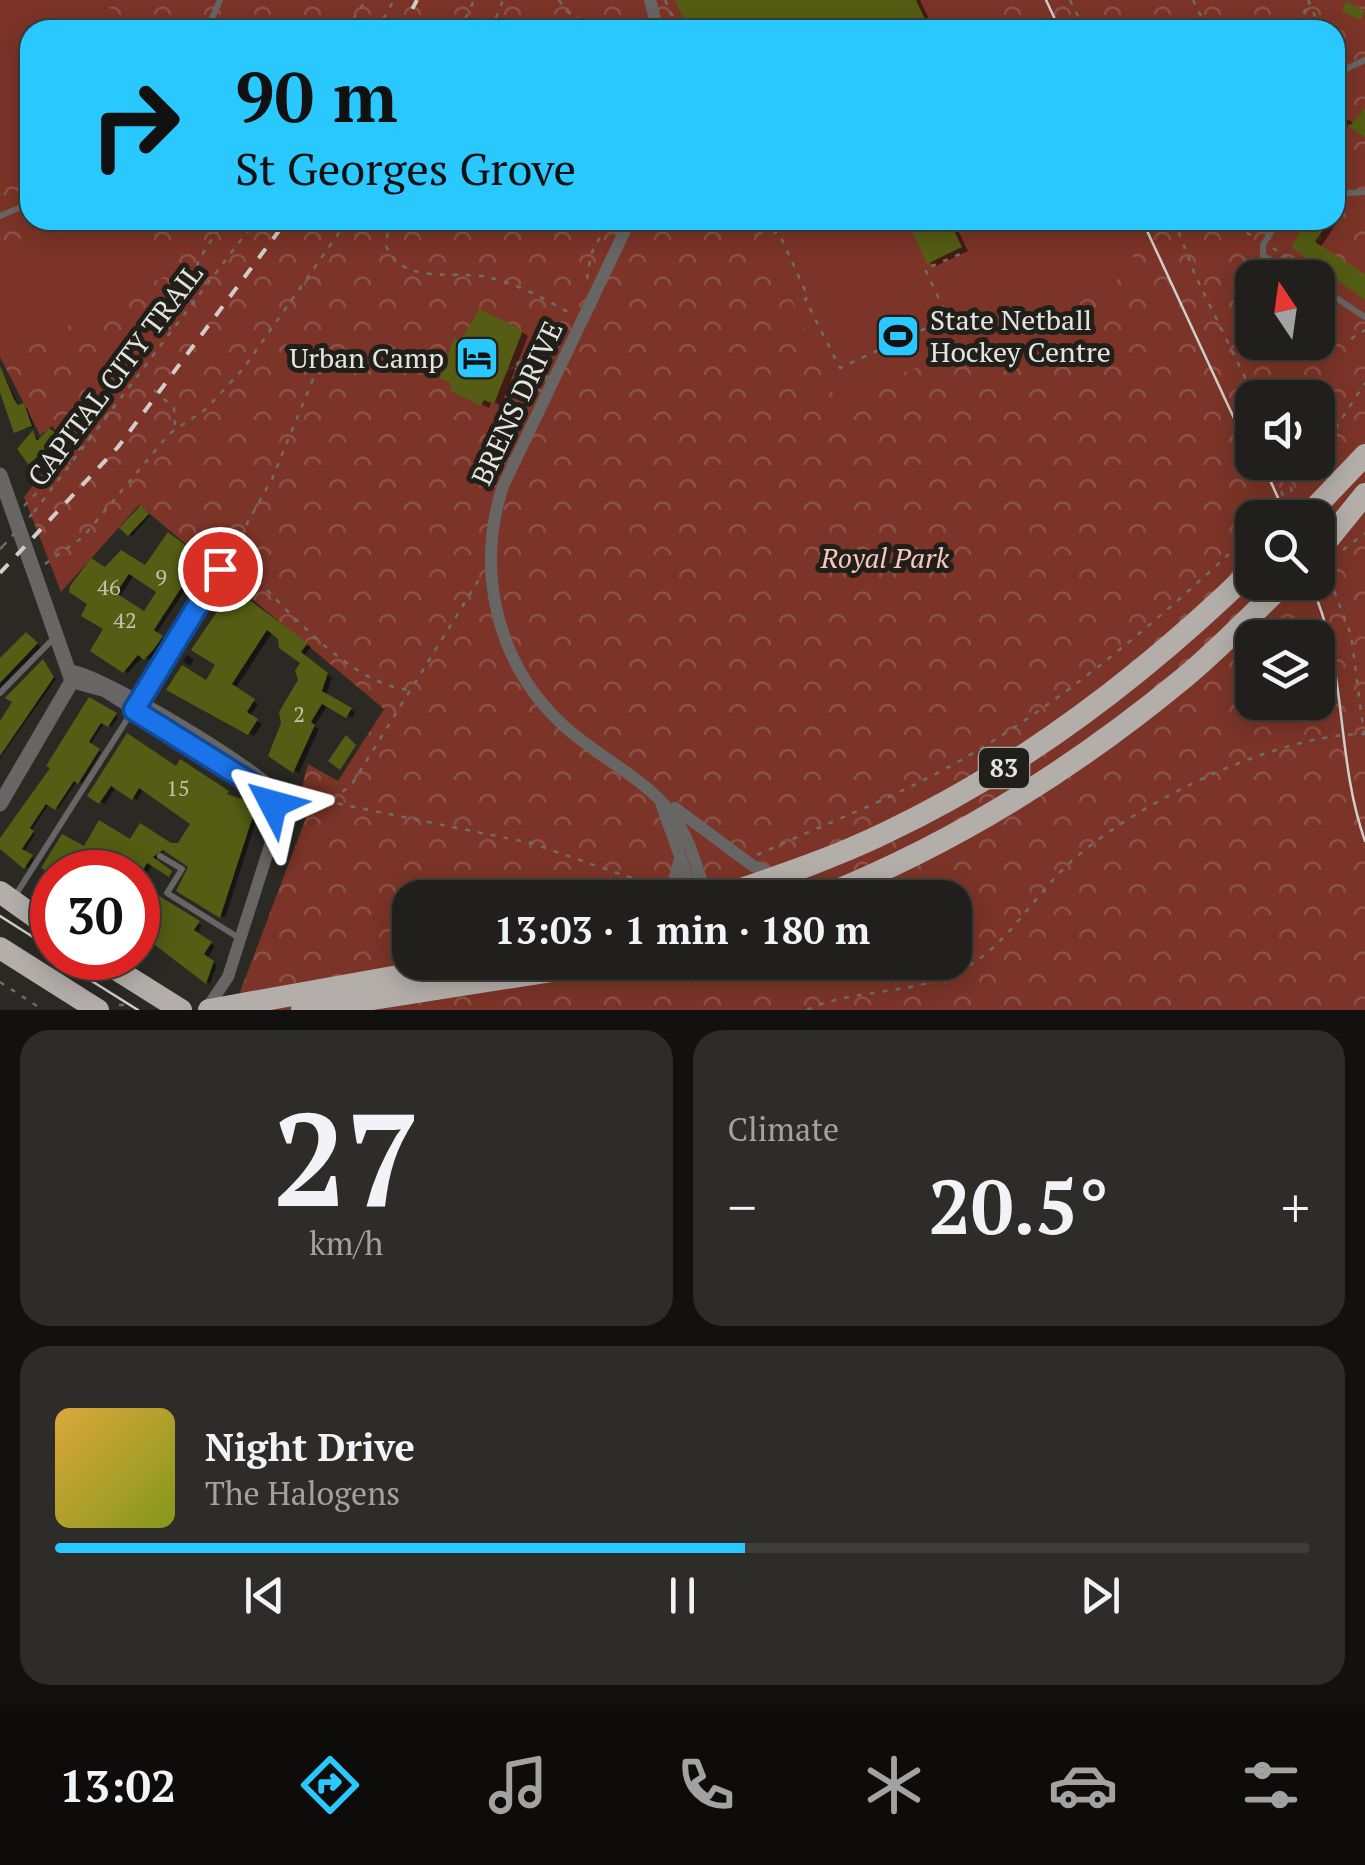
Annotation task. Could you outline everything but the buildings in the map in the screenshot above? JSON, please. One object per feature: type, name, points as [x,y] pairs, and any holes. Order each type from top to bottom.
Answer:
[{"type":"highway","points":[[1316,500],[1365,456]]},
{"type":"highway","points":[[1335,537],[1365,494]]},
{"type":"highway","name":"83","points":[[767,880],[886,833],[1004,768],[1167,650],[1235,586]]},
{"type":"highway","name":"83","points":[[857,880],[956,835],[1030,791],[1187,676],[1267,600]]},
{"type":"highway","points":[[6,897],[30,914]]},
{"type":"highway","points":[[0,948],[114,1007]]},
{"type":"highway","points":[[207,1010],[392,977]]},
{"type":"highway","points":[[133,980],[181,1010]]},
{"type":"highway","points":[[302,1010],[494,980]]},
{"type":"street","name":"BRENS DRIVE","points":[[625,230],[497,505],[490,562],[496,607],[507,645],[538,698],[570,730],[654,794],[682,827],[698,880]]},
{"type":"street","points":[[0,474],[72,676]]},
{"type":"street","points":[[136,706],[220,569]]},
{"type":"street","points":[[3,793],[72,676],[88,673],[270,785],[277,807],[273,832],[227,980],[207,1010]]},
{"type":"street","name":"BRENS DRIVE","points":[[654,794],[670,823],[689,880]]},
{"type":"street","points":[[654,794],[748,862],[781,875]]},
{"type":"street","points":[[675,880],[679,850]]},
{"type":"lane","points":[[1270,260],[1263,256],[1263,244],[1272,230]]},
{"type":"lane","points":[[1335,297],[1365,317]]},
{"type":"lane","points":[[519,364],[553,382]]},
{"type":"lane","points":[[0,693],[58,634]]},
{"type":"lane","points":[[6,897],[136,706]]},
{"type":"lane","points":[[160,856],[182,870],[168,893],[240,938]]},
{"type":"path","points":[[559,0],[565,10],[581,20]]},
{"type":"path","points":[[1308,0],[1316,20]]},
{"type":"path","points":[[1295,20],[1310,7]]},
{"type":"path","points":[[192,306],[198,261],[218,230]]},
{"type":"path","name":"CAPITAL CITY TRAIL","points":[[2,547],[100,430],[249,230]]},
{"type":"path","points":[[35,568],[83,537],[174,430],[206,409],[243,369],[341,230]]},
{"type":"path","points":[[387,230],[386,246],[397,263],[439,276],[487,277],[540,296],[576,316]]},
{"type":"path","points":[[774,230],[778,232],[808,297],[804,298],[840,368],[948,318],[925,269],[965,252]]},
{"type":"path","points":[[1178,230],[1245,380]]},
{"type":"path","points":[[1250,260],[1263,256]]},
{"type":"path","points":[[1351,339],[1365,330]]},
{"type":"path","points":[[220,569],[272,478],[318,367]]},
{"type":"path","points":[[1335,429],[1365,383]]},
{"type":"path","points":[[154,390],[174,408],[174,430]]},
{"type":"path","points":[[13,507],[100,430]]},
{"type":"path","points":[[1281,491],[1287,500]]},
{"type":"path","points":[[748,862],[879,802],[979,750],[1162,617],[1235,548]]},
{"type":"path","points":[[231,553],[352,666],[382,684],[410,690]]},
{"type":"path","points":[[277,807],[340,796],[352,784],[482,573]]},
{"type":"path","points":[[1335,595],[1351,635],[1365,742]]},
{"type":"path","points":[[807,1010],[847,994],[942,981],[986,955],[1074,858],[1132,816],[1224,770],[1316,740],[1364,734]]},
{"type":"path","points":[[323,801],[531,843],[630,880]]},
{"type":"path","points":[[0,982],[43,1010]]},
{"type":"green space","name":"Royal Park","points":[[0,0],[1365,0],[1365,1010],[257,1010],[240,992],[307,815],[302,787],[308,764],[338,781],[384,709],[139,505],[61,592],[24,497],[66,442],[52,426],[40,435],[0,357]]},
{"type":"green space","points":[[0,0],[96,0],[128,20],[20,20],[20,171],[0,177]]},
{"type":"green space","points":[[670,0],[975,0],[1003,20],[675,20]]},
{"type":"green space","points":[[37,230],[146,230],[169,274],[8,357],[0,341],[0,249]]},
{"type":"green space","name":"State Netball Hockey Centre","points":[[761,230],[1120,230],[1139,270],[837,402]]},
{"type":"tram line","points":[[1046,0],[1055,20]]},
{"type":"tram line","points":[[1147,230],[1235,420]]},
{"type":"tram line","points":[[1270,480],[1279,500]]},
{"type":"tram line","points":[[1317,600],[1330,646],[1349,776],[1365,841]]},
{"type":"tram line","points":[[0,916],[30,935]]},
{"type":"tram line","points":[[90,980],[138,1010]]},
{"type":"railway","points":[[406,20],[417,0]]},
{"type":"railway","points":[[0,573],[118,447],[280,230]]},
{"type":"place","name":"State Netball Hockey Centre","points":[[898,336]]},
{"type":"place","name":"Urban Camp","points":[[477,358]]},
{"type":"route","points":[[220,569],[134,710],[259,788],[273,804]]}]
